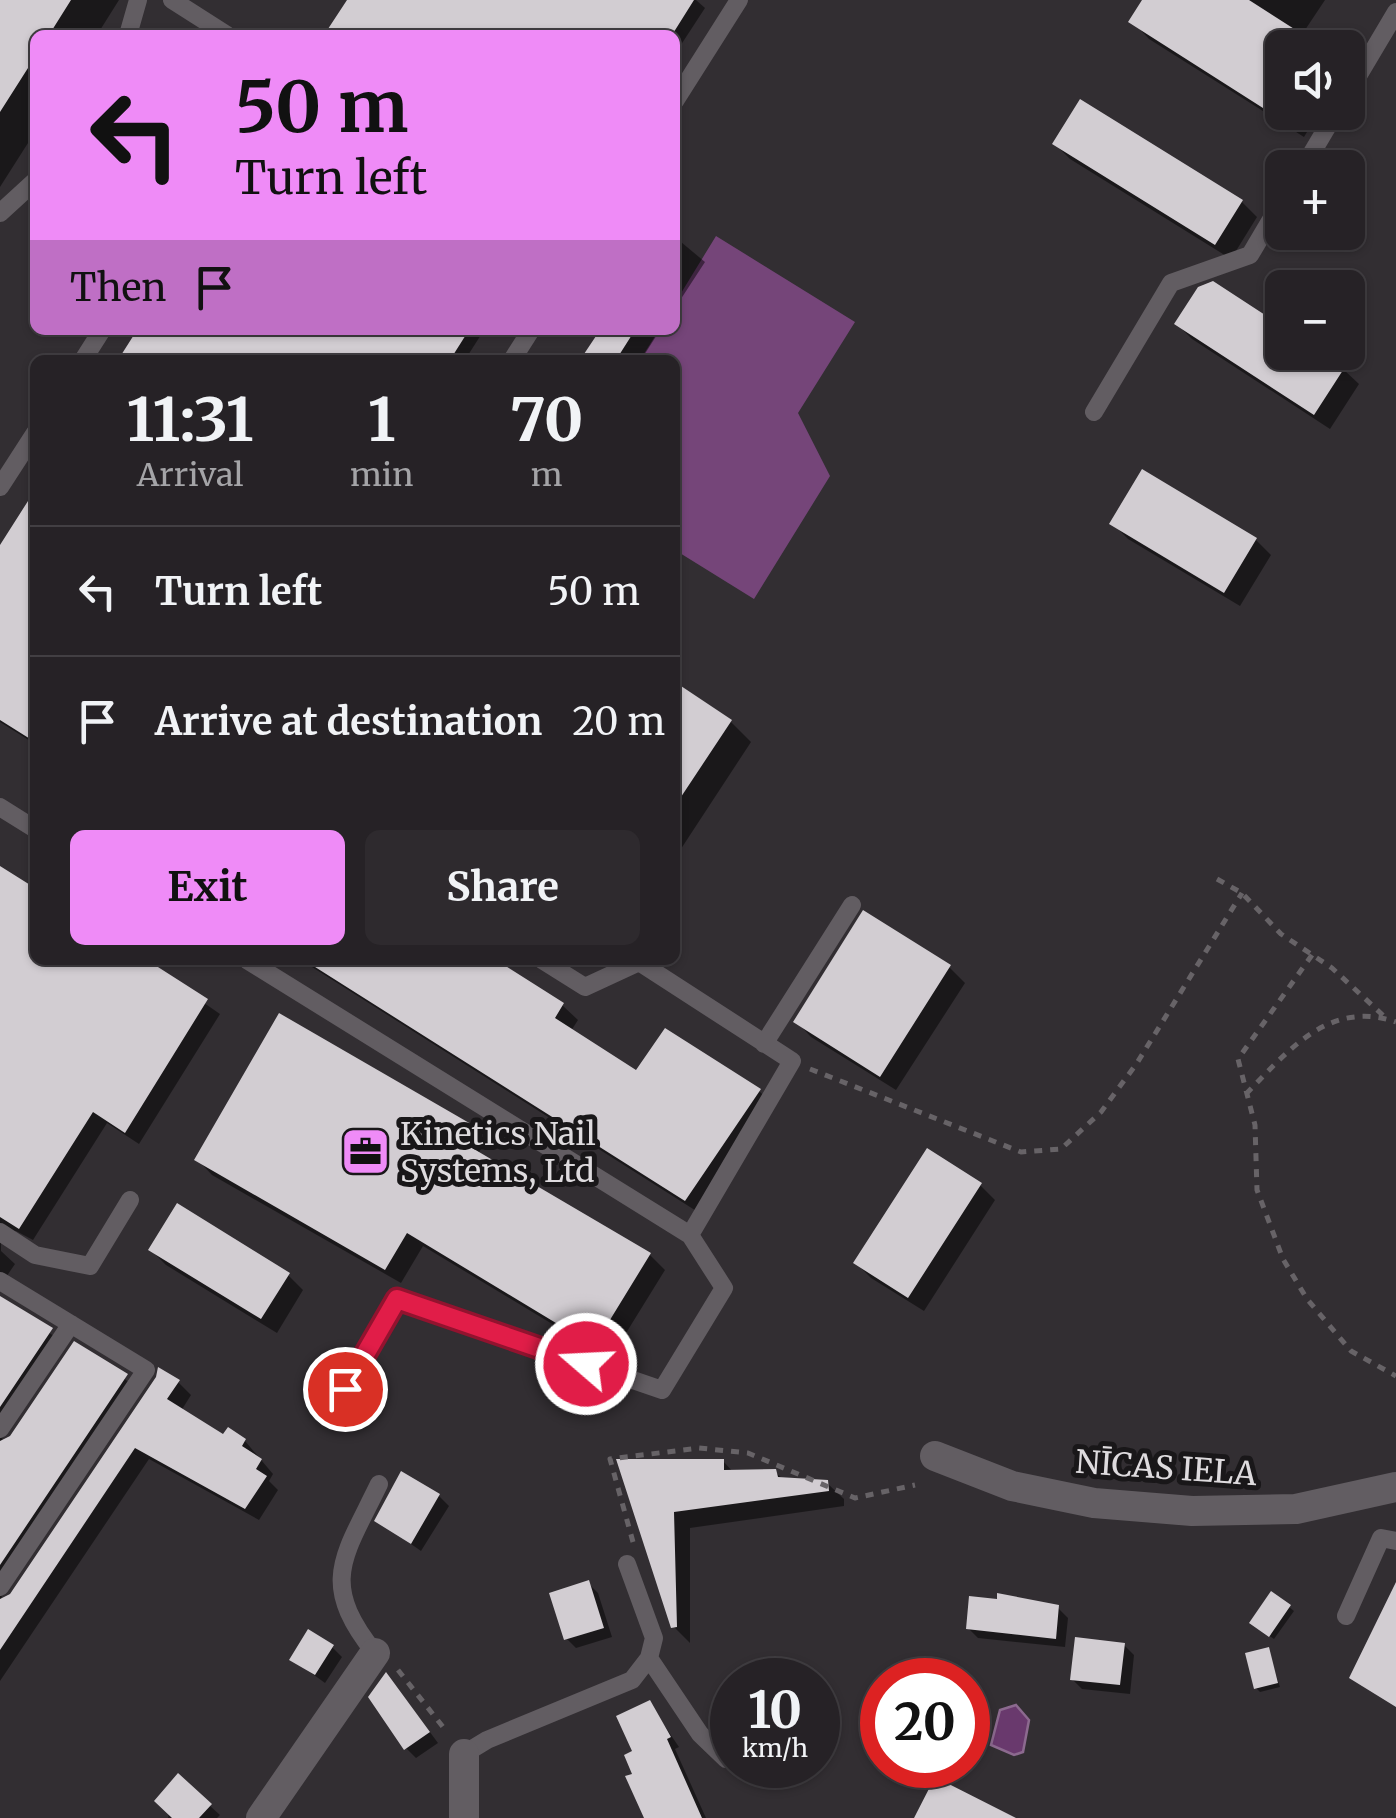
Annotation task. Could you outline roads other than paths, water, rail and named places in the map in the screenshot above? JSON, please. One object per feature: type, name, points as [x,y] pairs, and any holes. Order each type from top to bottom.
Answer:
[{"type":"street","name":"NĪCAS IELA","points":[[934,1456],[1028,1490],[1094,1504],[1192,1511],[1296,1510],[1396,1486]]},
{"type":"street","points":[[261,1818],[375,1653]]},
{"type":"street","points":[[464,1754],[464,1818]]},
{"type":"lane","points":[[129,30],[138,0]]},
{"type":"lane","points":[[172,0],[219,30]]},
{"type":"lane","points":[[680,93],[739,0]]},
{"type":"lane","points":[[1365,64],[1396,12]]},
{"type":"lane","points":[[0,213],[30,186]]},
{"type":"lane","points":[[1094,412],[1171,283],[1250,255],[1265,230]]},
{"type":"lane","points":[[0,487],[30,442]]},
{"type":"lane","points":[[0,807],[30,826]]},
{"type":"lane","points":[[764,1044],[852,905]]},
{"type":"lane","points":[[255,965],[690,1234],[724,1288],[662,1390],[397,1299],[345,1389]]},
{"type":"lane","points":[[550,965],[585,987],[633,965]]},
{"type":"lane","points":[[645,965],[792,1062],[690,1234]]},
{"type":"lane","points":[[0,1232],[35,1255],[90,1266],[130,1200]]},
{"type":"lane","points":[[0,1281],[146,1370],[0,1586]]},
{"type":"lane","points":[[0,1429],[71,1324]]},
{"type":"lane","points":[[375,1653],[346,1614],[340,1572],[379,1484]]},
{"type":"lane","points":[[1346,1616],[1381,1538],[1396,1542]]},
{"type":"lane","points":[[464,1754],[488,1740],[632,1680],[649,1658],[654,1638],[627,1564]]},
{"type":"lane","points":[[649,1658],[710,1744]]},
{"type":"place","name":"Kinetics Nail Systems, Ltd","points":[[365,1152]]}]
